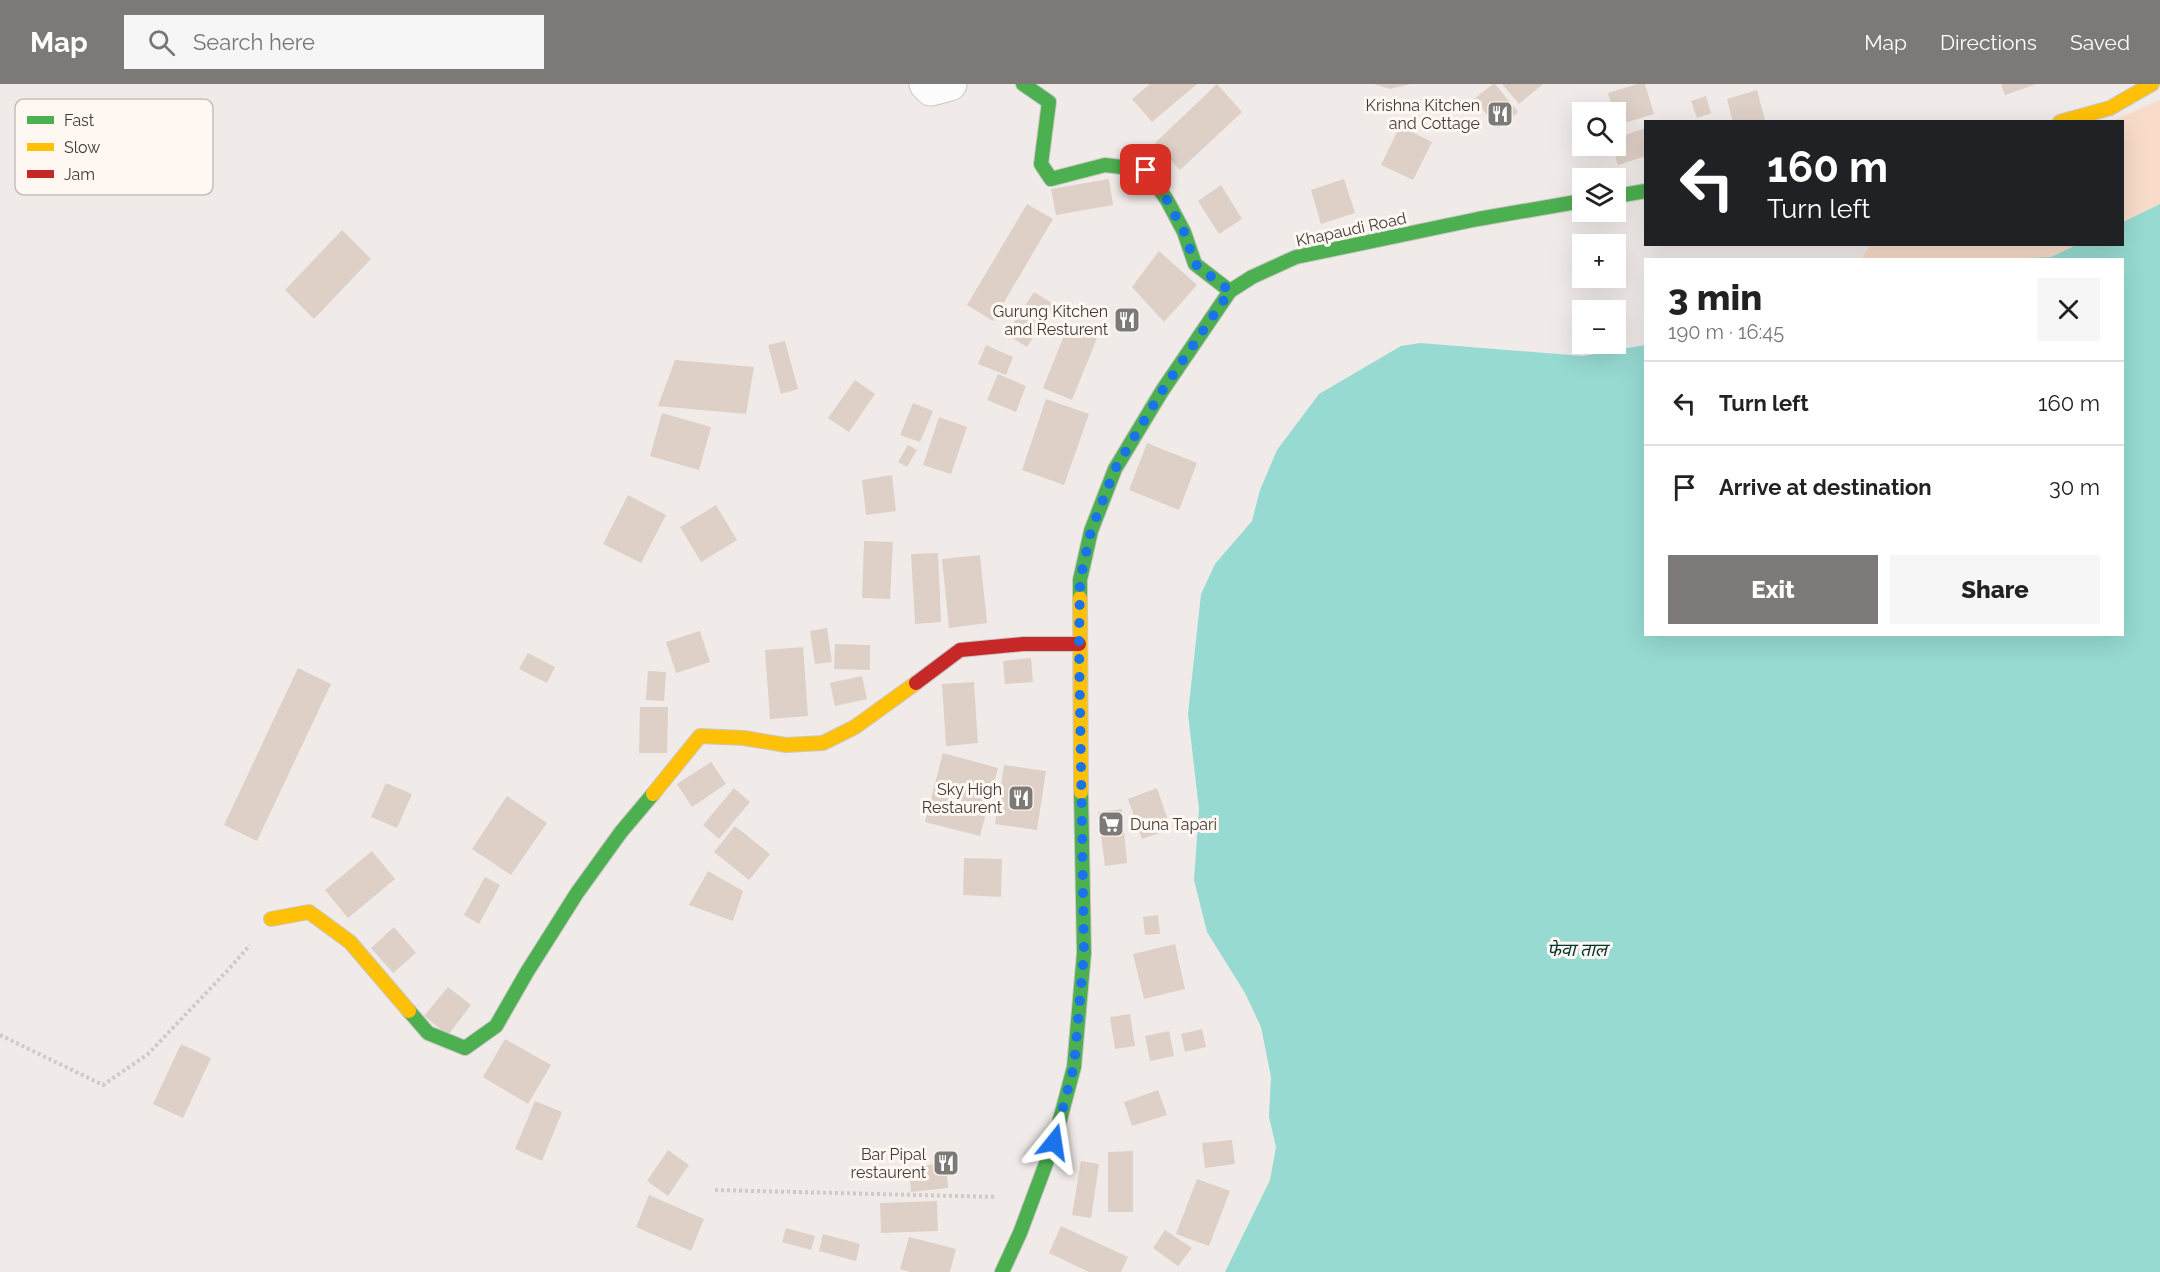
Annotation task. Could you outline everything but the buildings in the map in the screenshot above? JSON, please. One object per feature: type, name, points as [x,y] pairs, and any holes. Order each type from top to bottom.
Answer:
[{"type":"main road","points":[[1023,84],[1049,102],[1041,164],[1051,179],[1105,165],[1146,170],[1167,200],[1184,232],[1195,264],[1230,291]]},
{"type":"main road","points":[[2067,120],[2110,108],[2152,84]]},
{"type":"main road","points":[[1626,194],[1644,191]]},
{"type":"main road","name":"Khapaudi Road","points":[[1002,1272],[1054,1142],[1074,1066],[1084,953],[1080,580],[1091,531],[1115,469],[1162,391],[1230,291],[1252,277],[1296,257],[1478,219],[1572,203]]},
{"type":"main road","points":[[272,919],[309,912],[350,942],[428,1033],[465,1048],[496,1026],[577,893],[621,832],[700,736],[744,738],[786,746],[823,743],[855,727],[960,650],[1023,644],[1079,644]]},
{"type":"street","points":[[926,84],[931,89],[950,84]]},
{"type":"path","points":[[0,1035],[103,1085],[148,1054],[229,969],[272,919]]},
{"type":"path","points":[[715,1190],[1033,1197]]},
{"type":"shaded area","points":[[2160,100],[2160,204],[2124,222],[2124,120],[2115,120]]},
{"type":"shaded area","points":[[1869,246],[2074,246],[2051,257],[2034,258],[1862,258]]},
{"type":"water","name":"फेवा ताल","points":[[2160,204],[2160,1272],[1225,1272],[1270,1180],[1276,1147],[1269,1117],[1271,1077],[1261,1027],[1245,993],[1207,932],[1194,880],[1199,809],[1188,714],[1201,594],[1215,564],[1252,521],[1260,490],[1277,450],[1319,394],[1401,346],[1420,343],[1583,356],[1626,354],[1626,348],[1644,345],[1644,636],[2124,636],[2124,258],[2026,258],[2051,257],[2074,246],[2124,246],[2124,222]]},
{"type":"traffic: fast","points":[[1023,84],[1049,102],[1041,164],[1051,179],[1105,165],[1146,170],[1167,200],[1184,232],[1195,264],[1230,291]]},
{"type":"traffic: fast","points":[[1626,194],[1644,191]]},
{"type":"traffic: fast","points":[[1080,598],[1080,580],[1091,531],[1115,469],[1162,391],[1230,291],[1252,277],[1296,257],[1478,219],[1572,203]]},
{"type":"traffic: fast","points":[[1002,1272],[1020,1233],[1054,1142],[1074,1067],[1084,953],[1081,792]]},
{"type":"traffic: fast","points":[[409,1011],[428,1033],[465,1048],[496,1026],[577,893],[621,832],[653,794]]},
{"type":"traffic: slow","points":[[2067,120],[2110,108],[2152,84]]},
{"type":"traffic: slow","points":[[1080,598],[1081,792]]},
{"type":"traffic: slow","points":[[653,794],[700,736],[744,738],[786,745],[823,743],[855,727],[916,683]]},
{"type":"traffic: slow","points":[[271,919],[309,912],[350,942],[409,1011]]},
{"type":"traffic: jam","points":[[916,683],[960,650],[1023,644],[1079,644]]},
{"type":"place","name":"Krishna Kitchen and Cottage","points":[[1500,114]]},
{"type":"place","name":"Gurung Kitchen and Resturent","points":[[1127,320]]},
{"type":"place","name":"Sky High Restaurent","points":[[1021,798]]},
{"type":"place","name":"Duna Tapari","points":[[1111,824]]},
{"type":"place","name":"Bar Pipal restaurent","points":[[946,1163]]},
{"type":"route","points":[[1054,1142],[1074,1066],[1084,953],[1080,580],[1091,531],[1115,469],[1162,391],[1230,291],[1195,264],[1184,232],[1167,200],[1146,170]]}]
